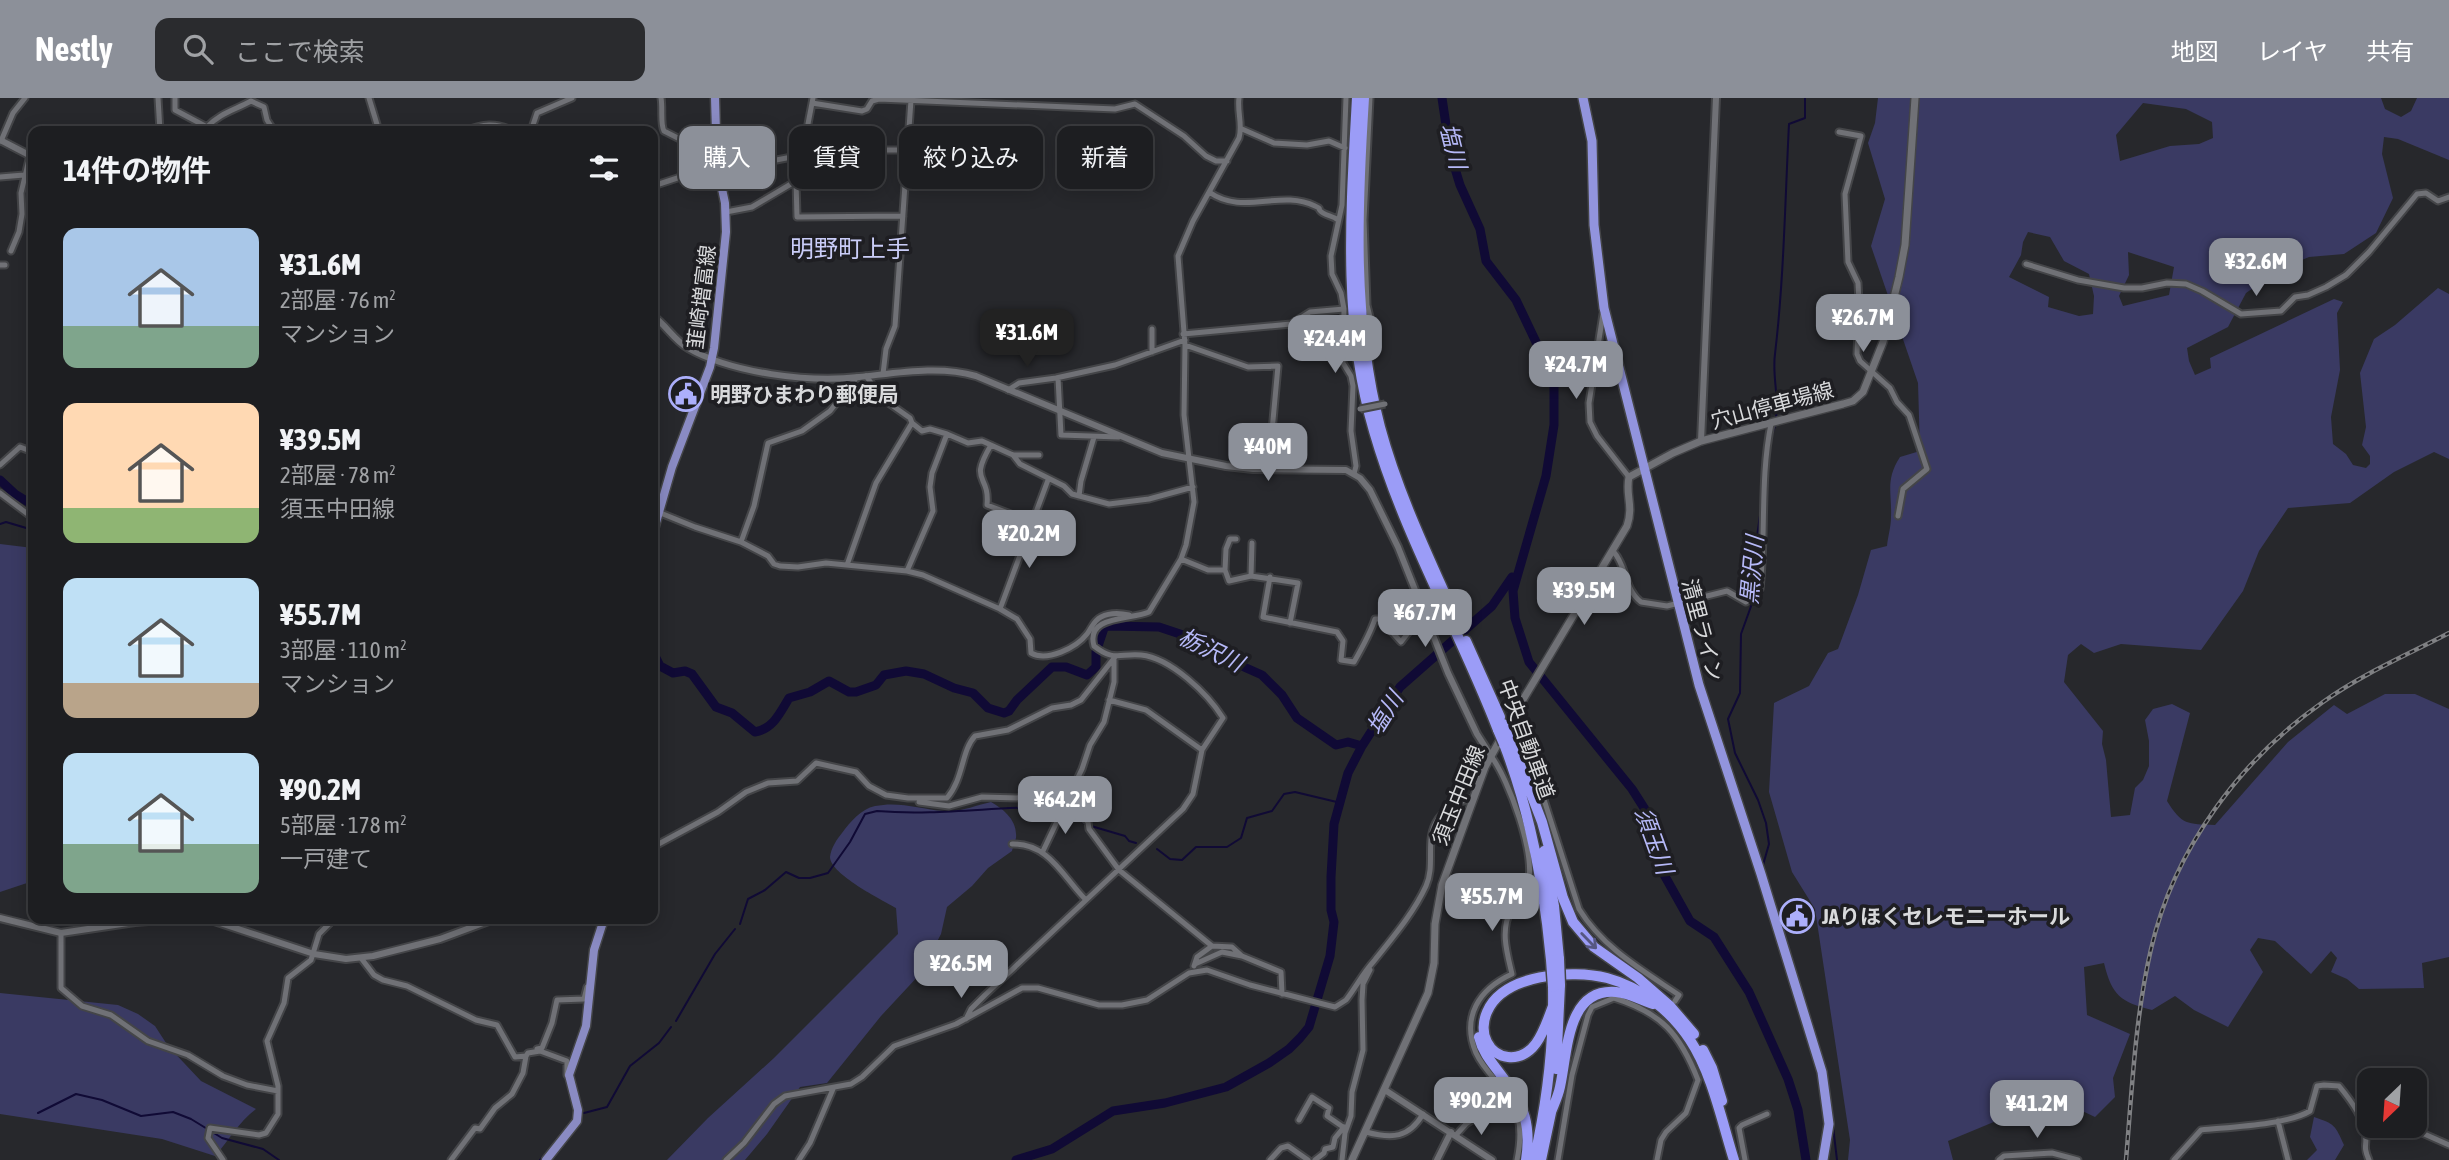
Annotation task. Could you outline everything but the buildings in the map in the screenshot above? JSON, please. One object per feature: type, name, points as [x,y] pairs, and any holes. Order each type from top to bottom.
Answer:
[{"type":"highway","name":"中央自動車道","points":[[1357,98],[1351,243],[1356,334],[1363,386],[1373,429],[1394,490],[1468,653],[1504,724],[1513,769],[1536,847],[1555,959]]},
{"type":"highway","name":"中央自動車道","points":[[1364,98],[1358,240],[1363,333],[1371,386],[1393,466],[1443,597]]},
{"type":"highway","name":"清里ライン","points":[[1583,98],[1592,141],[1594,225],[1604,307],[1699,685],[1822,1072],[1829,1117],[1824,1157]]},
{"type":"highway","name":"中央自動車道","points":[[1506,741],[1520,765],[1548,867],[1555,959],[1557,1064],[1541,1160]]},
{"type":"highway","points":[[1520,765],[1542,822],[1563,898],[1573,922],[1594,947],[1670,1006],[1699,1043],[1712,1068],[1736,1160]]},
{"type":"highway","points":[[1526,1160],[1529,1137],[1523,1108],[1515,1092],[1488,1058],[1479,1037],[1479,1018],[1489,997],[1500,987],[1521,978],[1570,969],[1612,975],[1654,991]]},
{"type":"highway","points":[[1553,1006],[1540,1038],[1527,1053],[1507,1057],[1496,1053],[1487,1044],[1483,1025],[1492,1003],[1503,991],[1533,980],[1570,974],[1606,978],[1643,993],[1660,1006],[1691,1041],[1721,1109]]},
{"type":"highway","name":"中央自動車道","points":[[1534,1160],[1547,1088],[1556,986]]},
{"type":"highway","points":[[1551,1112],[1559,1091],[1572,1026],[1582,1005],[1594,996],[1610,992],[1629,995],[1660,1006]]},
{"type":"main road","name":"穴山停車場線","points":[[1644,469],[1701,441],[1853,401],[1863,392],[1883,342],[1903,258],[1915,98]]},
{"type":"main road","name":"韮崎増富線","points":[[717,99],[717,126]]},
{"type":"main road","name":"韮崎増富線","points":[[658,503],[712,358],[719,313],[726,212],[722,189]]},
{"type":"main road","points":[[1629,477],[1644,469]]},
{"type":"main road","name":"須玉中田線","points":[[1352,1160],[1428,993],[1434,962],[1435,924],[1440,895],[1474,797],[1504,724],[1527,693],[1627,526],[1631,512],[1629,477]]},
{"type":"main road","points":[[546,1160],[578,1121],[578,1110],[569,1075],[586,1027],[594,950],[602,924]]},
{"type":"street","points":[[25,98],[13,113],[1,141],[28,154]]},
{"type":"street","points":[[158,98],[160,126]]},
{"type":"street","points":[[174,98],[175,110],[205,126]]},
{"type":"street","points":[[369,98],[377,126]]},
{"type":"street","points":[[533,126],[537,113],[572,98]]},
{"type":"street","points":[[661,98],[664,131],[679,139]]},
{"type":"street","points":[[966,1020],[966,1015],[985,995],[1183,810],[1193,793],[1202,750],[1223,718],[1212,701],[1166,663],[1142,655],[1115,657],[1094,646],[1093,639],[1100,623],[1149,612],[1181,559],[1192,515],[1194,487],[1184,415],[1184,340],[1178,256],[1185,236],[1242,129],[1240,98]]},
{"type":"street","points":[[1346,98],[1342,205],[1331,247],[1331,263],[1344,309],[1347,341],[1343,363],[1351,376],[1357,410],[1351,432],[1356,466],[1354,474]]},
{"type":"street","points":[[1347,341],[1375,337],[1367,305],[1364,220],[1370,98]]},
{"type":"street","points":[[1701,441],[1716,98]]},
{"type":"street","points":[[807,126],[812,101],[862,111],[867,110],[869,103],[874,100],[911,99],[1115,109],[1135,104],[1184,136],[1206,156],[1227,161]]},
{"type":"street","points":[[909,126],[911,99]]},
{"type":"street","points":[[208,126],[219,115],[251,101],[264,107],[271,126]]},
{"type":"street","points":[[476,126],[484,123],[504,126]]},
{"type":"street","points":[[1242,129],[1274,142],[1307,145],[1329,141],[1345,148]]},
{"type":"street","points":[[1839,132],[1861,136],[1845,194],[1847,247],[1850,268],[1858,283],[1860,302],[1857,354],[1860,361],[1891,388],[1897,402],[1909,415],[1927,469],[1903,489],[1898,516]]},
{"type":"street","points":[[11,251],[19,232],[24,175],[28,166]]},
{"type":"street","points":[[0,177],[24,175]]},
{"type":"street","points":[[658,184],[679,176]]},
{"type":"street","points":[[726,212],[751,207],[789,185]]},
{"type":"street","points":[[796,189],[797,217],[903,216]]},
{"type":"street","points":[[883,374],[886,349],[895,326],[905,189]]},
{"type":"street","points":[[1209,192],[1220,199],[1241,205],[1265,200],[1287,200],[1312,205],[1338,220]]},
{"type":"street","points":[[2026,264],[2078,280],[2123,288],[2179,283],[2202,291],[2243,315],[2251,312],[2276,312],[2281,311],[2295,297],[2326,288],[2352,270],[2417,194],[2427,193],[2438,201],[2449,197]]},
{"type":"street","points":[[1604,307],[1589,403],[1590,422],[1597,436],[1629,477]]},
{"type":"street","points":[[1008,390],[1019,383],[1058,378],[1115,365],[1184,340],[1291,324],[1310,312],[1344,309]]},
{"type":"street","points":[[658,321],[687,348],[769,374],[826,378],[936,370],[957,371],[976,376],[1150,449],[1226,466],[1337,470],[1354,474],[1370,490],[1398,547],[1448,673],[1477,734],[1499,766],[1513,798],[1527,848],[1529,880],[1525,892],[1511,909],[1505,923],[1512,974],[1489,987],[1481,995],[1471,1033],[1476,1054],[1512,1102],[1520,1133],[1517,1160]]},
{"type":"street","points":[[1152,329],[1152,352]]},
{"type":"street","points":[[1184,340],[1248,367],[1278,366],[1272,431],[1264,469]]},
{"type":"street","points":[[866,376],[883,399],[922,430],[930,429],[968,443],[982,441],[1013,455],[1039,455]]},
{"type":"street","points":[[741,542],[754,506],[768,443],[802,431],[830,411],[857,377]]},
{"type":"street","points":[[1058,378],[1061,435],[1119,437]]},
{"type":"street","points":[[1357,410],[1385,404]]},
{"type":"street","points":[[847,565],[876,483],[912,424]]},
{"type":"street","points":[[1612,554],[1625,568],[1629,589],[1641,602],[1667,606],[1727,591],[1746,602],[1760,589],[1765,455],[1771,424]]},
{"type":"street","points":[[907,571],[933,510],[931,480],[936,458],[947,434]]},
{"type":"street","points":[[1079,496],[1094,437]]},
{"type":"street","points":[[991,445],[979,468],[979,475],[988,492],[987,505],[1032,522]]},
{"type":"street","points":[[0,465],[20,447],[28,451]]},
{"type":"street","points":[[1013,455],[1020,464],[1064,486],[1072,494],[1116,504],[1149,499],[1194,487]]},
{"type":"street","points":[[1000,609],[1048,480]]},
{"type":"street","points":[[0,493],[28,514]]},
{"type":"street","points":[[658,512],[741,542],[768,556],[774,564],[780,566],[798,567],[826,563],[923,575],[1000,609],[1023,624],[1032,643],[1031,653],[1041,657],[1071,647],[1086,635],[1093,622],[1103,616],[1135,616]]},
{"type":"street","points":[[1236,539],[1230,539],[1228,543],[1225,570],[1229,581],[1251,576],[1298,583],[1290,623]]},
{"type":"street","points":[[1251,576],[1252,543]]},
{"type":"street","points":[[1181,559],[1208,570],[1225,570]]},
{"type":"street","points":[[1270,577],[1263,617],[1337,632],[1343,641],[1341,660],[1354,662],[1375,619],[1380,619],[1401,642],[1426,613]]},
{"type":"street","points":[[1043,851],[1082,769],[1084,756],[1104,722],[1114,682],[1115,657]]},
{"type":"street","points":[[908,798],[947,798],[958,783],[969,745],[975,736],[1008,730],[1052,708],[1082,700],[1115,657]]},
{"type":"street","points":[[1110,701],[1146,710],[1202,750]]},
{"type":"street","points":[[1504,724],[1523,734],[1542,790],[1564,876],[1579,909],[1589,925],[1606,943],[1679,995],[1675,1001]]},
{"type":"street","points":[[658,844],[718,812],[746,792],[768,783],[797,781],[816,763],[856,772],[869,786],[886,795],[949,806],[982,797],[1051,798],[1065,805],[1089,826],[1119,870],[1212,946],[1232,947],[1242,956]]},
{"type":"street","points":[[1194,968],[1335,1007],[1346,1000],[1368,968],[1397,935],[1425,887],[1430,875],[1430,839],[1438,819],[1454,804],[1474,797]]},
{"type":"street","points":[[1012,844],[1028,844],[1043,851],[1086,900]]},
{"type":"street","points":[[1529,880],[1538,883]]},
{"type":"street","points":[[0,918],[61,933],[122,924]]},
{"type":"street","points":[[223,924],[337,959],[361,958],[440,939],[480,924]]},
{"type":"street","points":[[223,1160],[208,1138],[210,1128],[259,1135],[266,1133],[278,1114],[278,1091],[267,1041],[284,1003],[288,978],[304,967],[314,954],[319,934],[329,924]]},
{"type":"street","points":[[61,933],[61,988],[82,1006],[110,1015],[148,1041],[188,1055],[223,1076],[247,1085],[278,1091]]},
{"type":"street","points":[[1194,968],[1197,957],[1212,946]]},
{"type":"street","points":[[726,1160],[744,1143],[774,1104],[785,1097],[828,1087],[833,1089],[857,1081],[894,1045],[966,1020],[1015,989],[1038,988],[1099,1006],[1122,1005],[1147,1000],[1222,952],[1242,956],[1281,972],[1285,995]]},
{"type":"street","points":[[361,958],[374,975],[383,980],[407,986],[476,1020],[497,1025],[515,1057],[540,1051],[567,1060],[566,1075],[569,1075]]},
{"type":"street","points":[[1315,1160],[1325,1149],[1333,1147],[1335,1138],[1351,1116],[1352,1092],[1363,1050],[1362,1000],[1363,984],[1370,970],[1368,968]]},
{"type":"street","points":[[527,1054],[542,1048],[557,1000],[584,999],[587,985],[592,978]]},
{"type":"street","points":[[1558,1160],[1572,1075],[1592,1007],[1614,998],[1642,1007],[1667,1023],[1685,1048],[1698,1080],[1686,1113],[1661,1140],[1657,1160]]},
{"type":"street","points":[[451,1160],[475,1128],[480,1129],[495,1108],[512,1094],[523,1073],[527,1054]]},
{"type":"street","points":[[1437,1160],[1453,1134],[1483,1113],[1498,1084]]},
{"type":"street","points":[[2174,1160],[2201,1130],[2278,1121],[2310,1111],[2317,1086],[2339,1086],[2357,1113]]},
{"type":"street","points":[[799,1160],[810,1143],[833,1089]]},
{"type":"street","points":[[1385,1090],[1492,1160]]},
{"type":"street","points":[[1299,1120],[1312,1097],[1329,1108],[1328,1116],[1345,1127]]},
{"type":"street","points":[[1366,1132],[1390,1136],[1410,1132],[1423,1114]]},
{"type":"street","points":[[1745,1160],[1739,1128],[1767,1114]]},
{"type":"street","points":[[2278,1121],[2288,1160]]},
{"type":"street","points":[[1342,1160],[1345,1127]]},
{"type":"street","points":[[2427,1135],[2449,1144]]},
{"type":"street","points":[[2364,1138],[2363,1146],[2369,1160]]},
{"type":"street","points":[[1270,1160],[1281,1148],[1288,1146],[1308,1160]]},
{"type":"street","points":[[1999,1160],[2004,1156],[2052,1153],[2078,1160]]},
{"type":"shaded area","points":[[1878,98],[2381,98],[2385,109],[2401,117],[2411,111],[2417,98],[2449,98],[2449,160],[2398,139],[2384,137],[2382,154],[2393,198],[2376,233],[2344,254],[2309,257],[2281,269],[2246,293],[2228,327],[2187,348],[2195,375],[2211,368],[2210,358],[2334,299],[2343,302],[2337,313],[2340,370],[2331,417],[2333,444],[2346,454],[2353,465],[2366,468],[2370,464],[2370,456],[2362,445],[2366,427],[2360,373],[2374,339],[2395,325],[2438,288],[2449,294],[2449,459],[2434,452],[2394,472],[2350,503],[2288,508],[2259,551],[2243,591],[2201,650],[2121,644],[2094,653],[2081,644],[2068,655],[2064,682],[2103,731],[2102,744],[2111,817],[2130,815],[2135,788],[2143,780],[2149,766],[2149,741],[2145,720],[2153,709],[2172,704],[2190,713],[2167,801],[2181,819],[2198,824],[2215,825],[2288,742],[2334,705],[2347,714],[2385,694],[2415,694],[2449,709],[2449,957],[2422,963],[2424,988],[2359,989],[2347,979],[2331,972],[2337,958],[2331,951],[2311,974],[2275,941],[2258,938],[2250,950],[2263,972],[2228,1027],[2194,1010],[2175,996],[2152,1010],[2133,1004],[2119,996],[2104,963],[2084,967],[2087,1015],[2130,1034],[2113,1078],[2115,1097],[2095,1117],[2061,1101],[2025,1109],[1948,1141],[1953,1160],[1848,1160],[1850,1140],[1815,909],[1792,872],[1769,792],[1774,703],[1809,686],[1828,653],[1838,649],[1871,550],[1887,546],[1891,521],[1890,487],[1895,465],[1900,457],[1920,451],[1918,383],[1871,246],[1885,199],[1868,143],[1875,123]],"holes":[[[2143,103],[2186,109],[2212,122],[2213,138],[2199,144],[2170,146],[2120,161],[2116,135]],[[2028,232],[2050,237],[2064,261],[2089,274],[2094,296],[2093,314],[2079,316],[2048,307],[2049,297],[2009,277],[2021,255]],[[2128,252],[2174,267],[2169,295],[2123,306],[2119,296],[2129,275]]]},
{"type":"shaded area","points":[[0,544],[28,547],[28,883],[0,892]]},
{"type":"shaded area","points":[[991,802],[1004,811],[1014,824],[1016,836],[1012,851],[988,868],[947,907],[941,934],[921,973],[881,1016],[827,1083],[800,1087],[745,1160],[667,1160],[898,934],[896,908],[858,886],[832,864],[830,857],[833,847],[852,820],[875,806],[901,805],[949,811]]},
{"type":"shaded area","points":[[0,993],[118,1005],[138,1014],[155,1026],[168,1046],[201,1081],[256,1109],[215,1156],[162,1139],[0,1114]]},
{"type":"shaded area","points":[[2314,1117],[2334,1126],[2344,1145],[2335,1160],[2307,1160],[2317,1150],[2310,1137]]},
{"type":"waterway","name":"須玉川","points":[[1442,98],[1450,152],[1460,185],[1480,229],[1486,261],[1516,300],[1554,380],[1554,425],[1546,476],[1513,591],[1515,618],[1529,662],[1632,789],[1646,811],[1662,871],[1690,921],[1714,937],[1749,992],[1788,1079],[1798,1110],[1806,1160]]},
{"type":"waterway","name":"黒沢川","points":[[1776,417],[1774,362],[1789,124],[1805,118],[1805,98]]},
{"type":"waterway","name":"黒沢川","points":[[1771,438],[1775,426]]},
{"type":"waterway","name":"栃沢川","points":[[0,480],[28,502]]},
{"type":"waterway","name":"黒沢川","points":[[1753,593],[1751,580],[1761,508]]},
{"type":"waterway","points":[[0,524],[6,522],[28,529]]},
{"type":"waterway","name":"塩川","points":[[1016,1160],[1052,1149],[1113,1111],[1165,1103],[1226,1087],[1269,1063],[1300,1038],[1309,1027],[1330,956],[1334,922],[1331,910],[1334,824],[1348,773],[1400,687],[1492,606],[1512,577]]},
{"type":"waterway","name":"黒沢川","points":[[1754,598],[1741,634],[1740,693],[1728,719],[1735,753],[1766,823],[1769,844],[1763,865]]},
{"type":"waterway","name":"栃沢川","points":[[658,662],[673,673],[685,671],[692,674],[716,707],[732,713],[755,732],[767,728],[789,698],[810,692],[829,681],[849,692],[856,692],[876,685],[884,675],[906,671],[924,674],[954,688],[973,693],[988,708],[1004,713],[1052,667],[1066,667],[1087,675],[1096,667],[1096,652],[1104,628],[1159,627],[1192,638],[1217,655],[1262,675],[1282,695],[1297,718],[1336,745],[1348,742],[1362,746]]},
{"type":"waterway","points":[[1157,849],[1170,859],[1182,860],[1196,847],[1227,847],[1241,838],[1247,818],[1272,811],[1284,794],[1295,792],[1341,803]]},
{"type":"waterway","points":[[740,924],[748,899],[765,890],[786,872],[799,878],[828,873],[850,842],[865,814],[877,811],[1060,807]]},
{"type":"waterway","points":[[1065,809],[1072,811],[1085,824]]},
{"type":"waterway","points":[[1091,826],[1125,836],[1136,843]]},
{"type":"waterway","points":[[676,1021],[715,954],[735,929]]},
{"type":"waterway","name":"黒沢川","points":[[1796,974],[1812,1025]]},
{"type":"waterway","points":[[584,1113],[607,1107],[630,1066],[659,1043],[671,1027]]},
{"type":"waterway","points":[[38,1113],[76,1094],[102,1100],[141,1116],[173,1112],[191,1119],[222,1138],[263,1149],[279,1160]]},
{"type":"waterway","name":"黒沢川","points":[[1833,1126],[1837,1160]]},
{"type":"waterway","points":[[540,1160],[549,1150]]},
{"type":"railway","points":[[2126,1160],[2138,1028],[2151,949],[2176,876],[2194,842],[2238,779],[2293,725],[2353,682],[2449,633]]},
{"type":"place","name":"明野ひまわり郵便局","points":[[686,394]]},
{"type":"place","name":"JAりほくセレモニーホール","points":[[1797,916]]},
{"type":"district","name":"明野町上手","points":[[850,248]]}]
